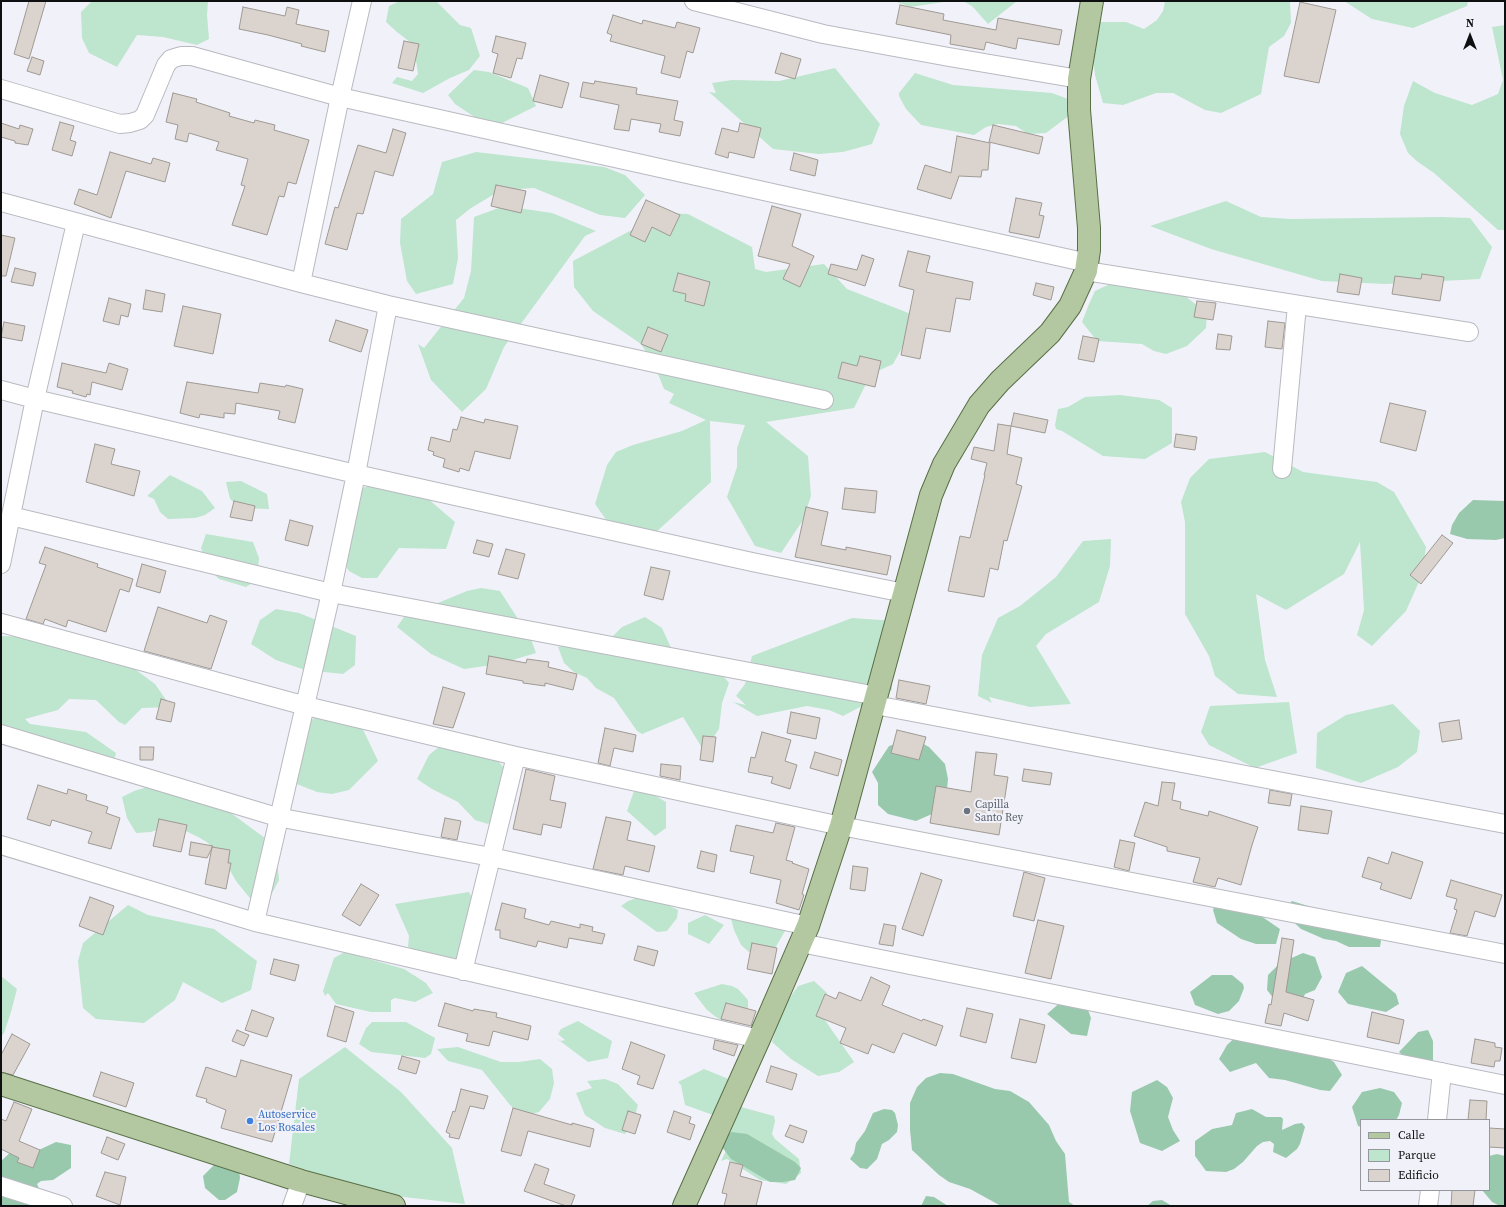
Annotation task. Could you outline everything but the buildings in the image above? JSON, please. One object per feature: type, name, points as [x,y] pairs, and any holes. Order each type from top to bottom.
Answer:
[{"type":"main road","points":[[684,1206],[759,1040],[804,935],[841,826],[931,495],[944,464],[979,405],[1000,381],[1050,333],[1070,306],[1087,267],[1089,228],[1079,110],[1079,79],[1092,1]]},
{"type":"main road","points":[[1,1084],[301,1181],[394,1206]]},
{"type":"street","points":[[301,283],[340,97],[362,1]]},
{"type":"street","points":[[694,1],[824,34],[1079,79]]},
{"type":"street","points":[[1,90],[120,124],[130,124],[140,120],[145,115],[166,65],[171,59],[181,56],[192,56],[340,97],[1087,267],[1298,305],[1468,332]]},
{"type":"street","points":[[1,202],[388,305],[824,400]]},
{"type":"street","points":[[1,564],[35,399],[76,223]]},
{"type":"street","points":[[255,922],[331,593],[356,474],[388,305]]},
{"type":"street","points":[[1282,469],[1298,305]]},
{"type":"street","points":[[1,390],[356,474],[752,562],[904,593]]},
{"type":"street","points":[[11,516],[331,593],[1505,824]]},
{"type":"street","points":[[1,623],[306,706],[516,756],[841,826],[1505,954]]},
{"type":"street","points":[[1,734],[280,817],[491,857],[804,935],[1505,1085]]},
{"type":"street","points":[[463,971],[516,756]]},
{"type":"street","points":[[1,846],[255,922],[759,1040]]},
{"type":"street","points":[[1437,1119],[1442,1072]]},
{"type":"street","points":[[292,1206],[301,1181]]},
{"type":"street","points":[[1,1186],[63,1206]]},
{"type":"street","points":[[1428,1206],[1430,1191]]},
{"type":"green space","points":[[92,1],[208,1],[207,15],[209,39],[197,45],[163,37],[137,35],[117,67],[89,53],[82,38],[81,12]]},
{"type":"green space","points":[[400,1],[436,1],[460,25],[471,28],[480,56],[469,70],[450,78],[423,93],[392,83],[397,77],[412,81],[418,74],[415,54],[410,42],[386,22],[389,6]]},
{"type":"green space","points":[[894,1],[950,1],[910,7]]},
{"type":"green space","points":[[963,1],[1017,1],[988,24],[972,6]]},
{"type":"green space","points":[[1165,1],[1290,1],[1291,23],[1284,36],[1269,47],[1261,94],[1221,113],[1205,110],[1173,93],[1156,93],[1123,105],[1103,103],[1095,75],[1093,59],[1097,22],[1126,22],[1144,29],[1157,20],[1163,11]]},
{"type":"green space","points":[[1344,1],[1468,1],[1467,6],[1413,28],[1372,19]]},
{"type":"green space","points":[[1505,25],[1505,230],[1498,230],[1434,173],[1408,153],[1400,134],[1404,106],[1413,81],[1435,93],[1472,105],[1498,94],[1503,80],[1492,27]]},
{"type":"green space","points":[[835,68],[880,124],[872,144],[843,152],[819,154],[773,149],[709,92],[716,93],[712,83],[732,80],[779,81]]},
{"type":"green space","points":[[474,70],[489,72],[528,88],[536,106],[496,126],[488,126],[455,104],[448,95]]},
{"type":"green space","points":[[915,73],[953,85],[1052,93],[1068,99],[1070,115],[1046,133],[1028,134],[1016,126],[998,124],[986,127],[974,135],[921,125],[906,109],[899,96],[899,93]]},
{"type":"green space","points":[[476,152],[604,167],[625,175],[645,195],[625,218],[600,215],[534,188],[501,190],[471,208],[456,220],[458,258],[453,284],[416,294],[407,281],[400,243],[401,219],[433,194],[442,162]]},
{"type":"green space","points":[[1226,201],[1261,217],[1291,219],[1470,218],[1492,247],[1480,279],[1385,284],[1322,281],[1211,249],[1142,223],[1150,226]]},
{"type":"green space","points":[[504,206],[552,213],[596,231],[585,236],[504,347],[486,389],[462,412],[431,380],[418,344],[424,348],[464,298],[471,271],[474,217]]},
{"type":"green space","points":[[664,213],[688,214],[752,247],[755,269],[766,272],[824,264],[847,289],[911,314],[912,330],[893,364],[871,374],[854,408],[766,422],[808,456],[811,496],[803,520],[781,553],[755,546],[727,497],[737,467],[737,448],[745,425],[710,421],[711,482],[654,534],[612,528],[595,504],[607,465],[616,452],[633,445],[682,431],[706,420],[669,403],[674,394],[664,389],[654,364],[641,344],[593,311],[574,287],[573,261]]},
{"type":"green space","points":[[1110,284],[1185,296],[1207,313],[1206,328],[1187,346],[1166,354],[1154,351],[1142,344],[1097,341],[1082,322],[1095,291]]},
{"type":"green space","points":[[1120,395],[1159,400],[1172,408],[1172,443],[1145,459],[1103,456],[1062,431],[1056,429],[1055,425],[1058,409],[1068,407],[1085,397]]},
{"type":"green space","points":[[1265,452],[1303,472],[1377,482],[1394,492],[1426,547],[1422,575],[1406,611],[1372,646],[1357,635],[1364,610],[1360,542],[1344,574],[1286,610],[1256,594],[1265,660],[1277,697],[1238,694],[1215,676],[1209,656],[1185,614],[1185,522],[1181,502],[1190,478],[1209,459]]},
{"type":"green space","points":[[170,475],[202,491],[215,508],[205,515],[195,518],[168,519],[160,512],[154,499],[147,496]]},
{"type":"green space","points":[[394,480],[413,486],[455,522],[446,549],[399,548],[377,578],[362,578],[349,571],[336,551],[358,489]]},
{"type":"green space","points":[[241,481],[267,494],[269,509],[241,508],[230,499],[226,482]]},
{"type":"green space","points":[[1473,500],[1505,501],[1505,538],[1496,540],[1467,539],[1450,534],[1452,525],[1459,513]]},
{"type":"green space","points":[[206,534],[253,542],[259,558],[257,580],[246,587],[219,579],[209,569],[201,548]]},
{"type":"green space","points":[[1111,539],[1110,566],[1099,602],[1046,634],[1036,646],[1071,704],[1030,707],[989,697],[992,703],[978,696],[982,655],[998,618],[1020,606],[1056,577],[1083,541]]},
{"type":"green space","points":[[481,588],[500,591],[531,639],[536,653],[499,664],[464,669],[431,654],[397,627],[404,617],[467,591]]},
{"type":"green space","points":[[276,609],[299,613],[356,636],[355,665],[343,674],[305,670],[276,660],[251,644],[260,620]]},
{"type":"green space","points":[[645,617],[662,628],[672,650],[712,662],[729,683],[722,703],[719,729],[704,751],[683,717],[642,734],[637,731],[614,698],[596,688],[587,678],[574,672],[564,663],[558,647],[588,639],[612,637],[622,627]]},
{"type":"green space","points":[[852,618],[896,621],[891,663],[892,690],[843,716],[829,710],[807,706],[757,716],[733,702],[746,705],[736,696],[745,684],[752,656]]},
{"type":"green space","points":[[1,636],[30,637],[125,662],[155,684],[171,707],[142,708],[125,725],[119,722],[96,700],[69,699],[58,710],[25,719],[30,724],[86,732],[116,753],[112,767],[1,741]]},
{"type":"green space","points":[[1289,702],[1297,753],[1255,768],[1209,745],[1201,732],[1210,706]]},
{"type":"green space","points":[[1393,704],[1420,731],[1417,752],[1398,767],[1361,783],[1316,768],[1317,733],[1346,715]]},
{"type":"green space","points":[[332,705],[357,717],[378,761],[349,790],[332,794],[317,792],[284,779],[290,736]]},
{"type":"green space","points":[[456,733],[477,736],[510,775],[516,801],[488,824],[475,820],[458,802],[432,789],[417,779],[429,755]]},
{"type":"green space","points":[[913,738],[929,747],[945,764],[948,779],[946,799],[932,814],[916,821],[888,814],[878,805],[878,783],[872,772],[889,746]]},
{"type":"green space","points":[[151,786],[213,800],[265,838],[277,858],[279,880],[267,903],[253,902],[236,881],[227,865],[208,843],[200,838],[188,832],[167,826],[151,832],[136,833],[127,818],[122,797],[134,791]]},
{"type":"green space","points":[[644,789],[666,802],[666,828],[655,836],[627,811],[634,791]]},
{"type":"green space","points":[[469,892],[486,923],[464,955],[449,963],[408,947],[409,936],[395,904]]},
{"type":"green space","points":[[640,897],[664,903],[678,910],[677,918],[667,931],[657,932],[621,906],[628,901]]},
{"type":"green space","points":[[1218,897],[1261,916],[1280,929],[1276,944],[1256,944],[1241,939],[1217,923],[1213,910]]},
{"type":"green space","points":[[1292,901],[1318,909],[1346,914],[1362,920],[1376,929],[1381,941],[1380,947],[1349,947],[1336,941],[1324,939],[1301,929],[1282,911]]},
{"type":"green space","points":[[128,905],[148,915],[214,929],[257,961],[251,990],[222,1003],[183,982],[175,1000],[144,1023],[96,1019],[83,1008],[78,961],[83,943]]},
{"type":"green space","points":[[759,909],[771,915],[785,931],[774,950],[756,954],[749,952],[741,945],[731,919]]},
{"type":"green space","points":[[705,915],[724,925],[709,944],[688,934],[688,923]]},
{"type":"green space","points":[[345,952],[404,969],[426,983],[433,993],[415,1002],[395,998],[391,1000],[391,1012],[371,1012],[336,1004],[328,993],[325,996],[323,991],[334,958]]},
{"type":"green space","points":[[1303,953],[1315,957],[1322,977],[1315,990],[1305,994],[1302,1001],[1274,999],[1267,990],[1268,975],[1280,963]]},
{"type":"green space","points":[[1362,966],[1396,994],[1399,1004],[1386,1012],[1348,1004],[1338,992],[1346,973]]},
{"type":"green space","points":[[1212,975],[1232,975],[1243,984],[1244,988],[1239,1001],[1229,1011],[1218,1014],[1195,1005],[1190,992]]},
{"type":"green space","points":[[1,976],[17,989],[4,1033],[1,1037]]},
{"type":"green space","points":[[814,981],[827,993],[820,1013],[854,1062],[839,1072],[818,1076],[791,1059],[772,1042],[783,1008],[798,986]]},
{"type":"green space","points":[[722,984],[738,989],[748,1000],[748,1009],[729,1021],[721,1020],[707,1010],[694,993]]},
{"type":"green space","points":[[1063,1000],[1088,1010],[1091,1018],[1087,1036],[1071,1034],[1047,1014]]},
{"type":"green space","points":[[578,1021],[612,1041],[608,1058],[588,1062],[556,1038],[561,1041],[565,1040],[558,1034],[561,1029]]},
{"type":"green space","points":[[372,1022],[406,1022],[435,1038],[431,1054],[425,1058],[371,1052],[359,1044],[366,1028]]},
{"type":"green space","points":[[1244,1029],[1324,1056],[1334,1062],[1342,1075],[1330,1091],[1320,1090],[1285,1080],[1269,1078],[1256,1063],[1230,1072],[1219,1059],[1227,1045]]},
{"type":"green space","points":[[1428,1030],[1433,1041],[1433,1063],[1409,1061],[1399,1052],[1418,1032]]},
{"type":"green space","points":[[345,1047],[401,1092],[452,1148],[465,1204],[369,1193],[289,1164],[299,1079]]},
{"type":"green space","points":[[458,1047],[501,1062],[519,1062],[540,1059],[552,1069],[554,1083],[550,1099],[539,1112],[524,1116],[510,1105],[482,1070],[448,1061],[437,1049]]},
{"type":"green space","points":[[704,1069],[736,1082],[713,1115],[685,1105],[681,1085],[678,1082]]},
{"type":"green space","points":[[940,1073],[953,1074],[995,1089],[1010,1091],[1029,1102],[1049,1125],[1056,1141],[1065,1154],[1069,1202],[1075,1206],[1001,1206],[970,1189],[949,1182],[939,1175],[912,1150],[910,1103],[917,1087],[926,1078]]},
{"type":"green space","points":[[605,1079],[618,1084],[638,1105],[634,1119],[625,1134],[605,1128],[585,1115],[576,1093],[592,1088],[587,1081]]},
{"type":"green space","points":[[1157,1080],[1167,1087],[1173,1098],[1168,1117],[1173,1130],[1180,1141],[1162,1151],[1140,1143],[1130,1111],[1132,1092]]},
{"type":"green space","points":[[1380,1088],[1394,1092],[1402,1103],[1397,1119],[1360,1119],[1360,1127],[1358,1126],[1352,1107],[1362,1092]]},
{"type":"green space","points":[[741,1107],[774,1116],[775,1121],[772,1134],[775,1139],[799,1159],[801,1173],[786,1184],[760,1180],[727,1159],[721,1161],[726,1151],[733,1123]]},
{"type":"green space","points":[[884,1109],[892,1110],[895,1113],[898,1125],[897,1132],[889,1140],[882,1144],[877,1159],[867,1169],[860,1168],[850,1159],[854,1153],[856,1143],[865,1131],[873,1113]]},
{"type":"green space","points":[[1252,1109],[1266,1117],[1281,1117],[1283,1119],[1282,1130],[1295,1124],[1302,1123],[1305,1127],[1297,1149],[1286,1158],[1273,1152],[1274,1144],[1270,1141],[1263,1142],[1234,1169],[1226,1172],[1206,1171],[1195,1156],[1195,1141],[1212,1129],[1232,1125],[1236,1113]]},
{"type":"green space","points":[[731,1132],[747,1134],[795,1162],[801,1168],[795,1180],[770,1182],[731,1159],[719,1143]]},
{"type":"green space","points":[[56,1142],[71,1145],[71,1168],[53,1180],[41,1181],[37,1184],[42,1195],[44,1206],[1,1206],[1,1161],[14,1149],[28,1155]]},
{"type":"green space","points":[[1497,1154],[1505,1156],[1505,1206],[1500,1206],[1492,1202],[1483,1191],[1490,1191],[1490,1156]]},
{"type":"green space","points":[[222,1157],[238,1160],[240,1178],[237,1192],[225,1200],[219,1200],[205,1188],[203,1176]]},
{"type":"green space","points":[[926,1196],[934,1197],[948,1206],[921,1206]]},
{"type":"green space","points":[[1162,1200],[1172,1206],[1147,1206],[1153,1201]]},
{"type":"place","name":"Capilla Santo Rey","points":[[967,811]]},
{"type":"place","name":"Autoservice Los Rosales","points":[[250,1121]]}]
